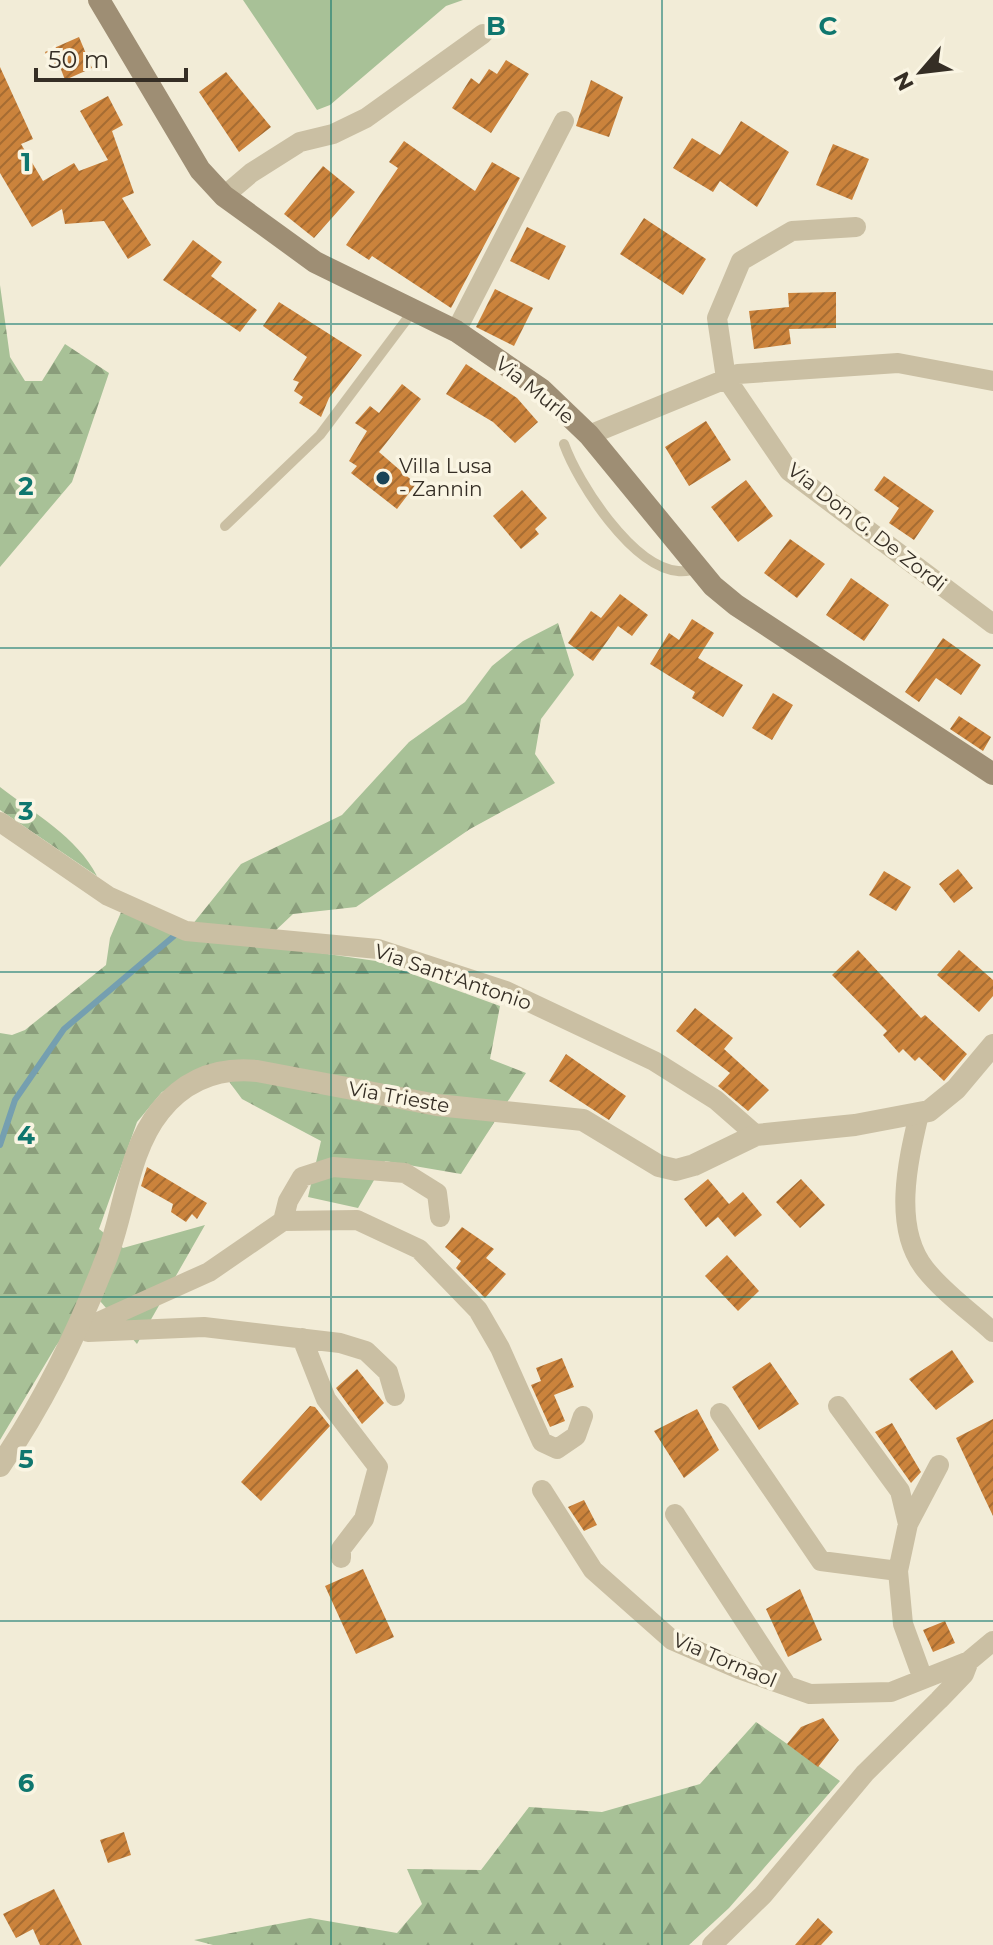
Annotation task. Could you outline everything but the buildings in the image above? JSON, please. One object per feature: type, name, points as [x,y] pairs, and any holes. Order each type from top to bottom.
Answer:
[{"type":"main road","name":"Via Murle","points":[[99,0],[200,170],[224,196],[315,262],[346,280],[414,308],[456,331],[541,389],[589,435],[699,569],[736,605],[993,774]]},
{"type":"street","points":[[224,196],[251,173],[300,142],[333,134],[366,118],[483,34]]},
{"type":"street","points":[[456,331],[564,121]]},
{"type":"street","name":"Via Don G. De Zordi","points":[[856,227],[792,231],[741,261],[717,318],[726,378],[789,471],[993,624]]},
{"type":"street","points":[[589,435],[738,374],[898,363],[993,381]]},
{"type":"street","name":"Via Sant'Antonio","points":[[0,822],[108,896],[186,931],[378,949],[506,991],[654,1061],[716,1100],[756,1135]]},
{"type":"street","name":"Via Trieste","points":[[0,1466],[59,1367],[76,1332],[107,1257],[143,1138],[169,1100],[208,1074],[247,1070],[437,1105],[583,1120],[668,1169],[694,1165],[756,1135],[919,1114],[942,1103],[993,1045]]},
{"type":"street","points":[[919,1114],[908,1162],[906,1203],[912,1243],[924,1268],[993,1332]]},
{"type":"street","points":[[283,1221],[288,1201],[302,1177],[333,1167],[405,1173],[437,1193],[440,1217]]},
{"type":"street","points":[[76,1332],[209,1272],[283,1221],[357,1220],[419,1249],[478,1310],[500,1348],[542,1442],[557,1449],[576,1436],[583,1416]]},
{"type":"street","points":[[76,1332],[204,1327],[340,1343],[366,1351],[388,1372],[395,1396]]},
{"type":"street","points":[[302,1338],[326,1399],[378,1467],[364,1519],[341,1549],[341,1558]]},
{"type":"street","points":[[838,1406],[900,1491],[908,1524]]},
{"type":"street","points":[[720,1413],[821,1561],[898,1571]]},
{"type":"street","points":[[923,1679],[903,1624],[898,1571],[908,1524],[939,1465]]},
{"type":"street","name":"Via Tornaol","points":[[542,1490],[593,1570],[672,1640],[810,1694],[891,1692],[969,1661],[993,1641]]},
{"type":"street","points":[[675,1514],[787,1686]]},
{"type":"street","name":"Via Tornaol","points":[[712,1945],[763,1895],[865,1773],[964,1674],[969,1661]]},
{"type":"lane","points":[[225,526],[320,435],[414,308]]},
{"type":"lane","points":[[564,444],[578,475],[623,537],[661,566],[678,571],[699,569]]},
{"type":"green space","points":[[243,0],[463,0],[446,6],[330,105],[317,110]]},
{"type":"green space","points":[[0,285],[10,357],[25,381],[42,381],[65,344],[109,373],[72,482],[0,567]]},
{"type":"green space","points":[[558,623],[574,675],[541,719],[535,754],[555,783],[470,829],[356,907],[293,914],[274,932],[192,925],[241,864],[342,815],[409,742],[465,702],[492,666],[523,641]]},
{"type":"green space","points":[[0,787],[67,838],[97,876],[0,810]]},
{"type":"green space","points":[[122,910],[272,946],[376,961],[500,1006],[490,1059],[526,1073],[461,1174],[385,1161],[358,1208],[308,1197],[321,1141],[242,1099],[219,1068],[162,1092],[137,1122],[99,1229],[123,1248],[205,1225],[137,1344],[94,1294],[56,1346],[0,1440],[0,1033],[12,1035],[25,1030],[106,965],[110,938]]},
{"type":"green space","points":[[756,1722],[840,1781],[729,1908],[689,1945],[213,1945],[194,1940],[310,1918],[397,1933],[422,1904],[407,1869],[481,1870],[529,1807],[602,1812],[700,1784]]},
{"type":"waterway","points":[[0,1145],[15,1100],[64,1029],[174,936]]},
{"type":"place","name":"Villa Lusa - Zannin","points":[[383,478]]}]
